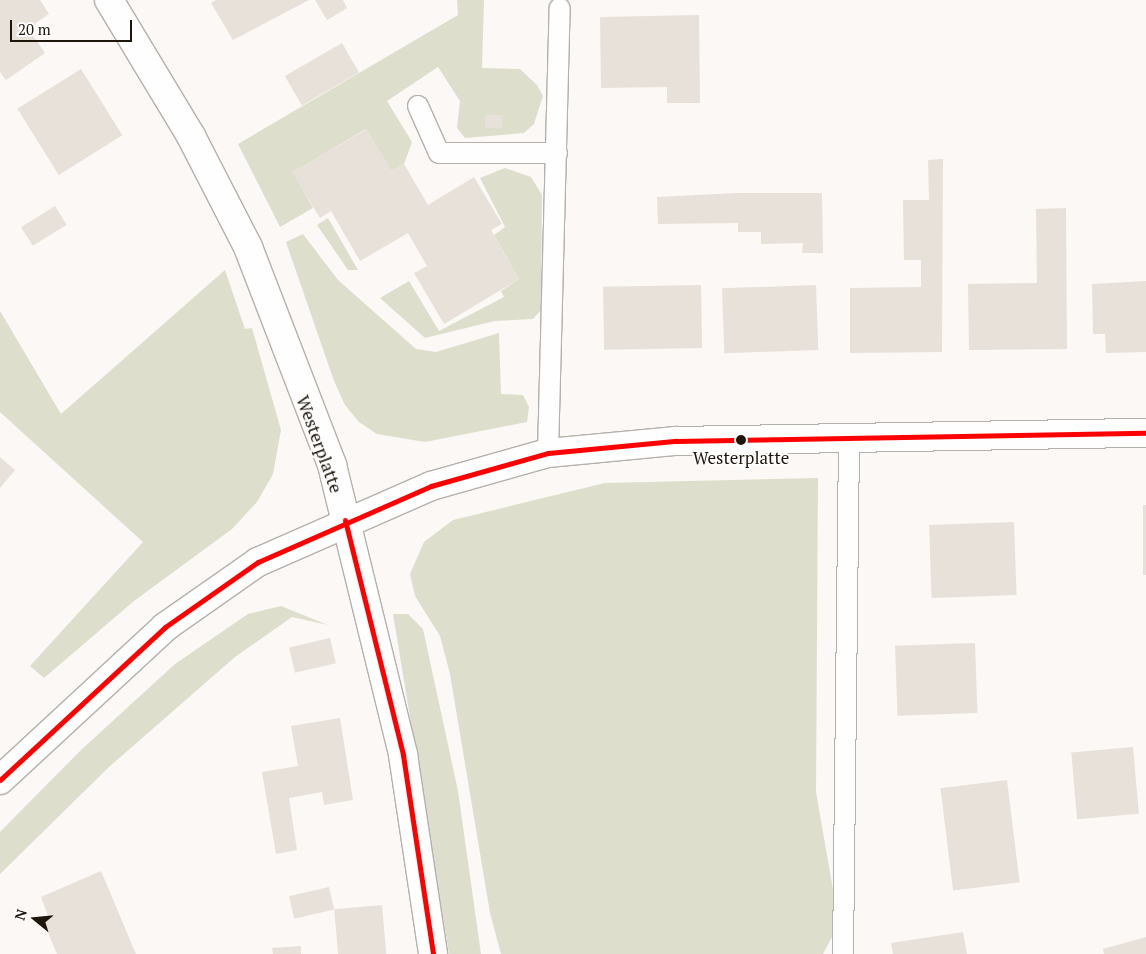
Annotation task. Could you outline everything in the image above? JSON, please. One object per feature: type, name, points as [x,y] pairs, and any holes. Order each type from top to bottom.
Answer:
[{"type":"street","name":"Westerplatte","points":[[109,0],[191,136],[248,247],[332,465],[403,755],[433,954]]},
{"type":"street","points":[[0,780],[165,627],[258,562],[345,520],[431,486],[548,452],[676,441],[1146,433]]},
{"type":"lane","points":[[548,452],[560,8]]},
{"type":"lane","points":[[418,106],[439,153],[557,153]]},
{"type":"lane","points":[[843,954],[849,438]]},
{"type":"green space","points":[[457,0],[484,0],[482,68],[520,69],[537,85],[543,96],[534,124],[524,133],[465,138],[457,128],[460,101],[438,67],[387,101],[412,142],[404,164],[391,171],[366,129],[293,172],[313,208],[280,227],[238,144],[458,15]]},
{"type":"green space","points":[[505,168],[531,177],[542,195],[541,310],[533,319],[495,321],[425,338],[380,298],[409,281],[439,331],[504,297],[501,291],[519,279],[494,235],[505,227],[480,178]]},
{"type":"green space","points":[[328,218],[358,270],[348,270],[317,225]]},
{"type":"green space","points":[[303,234],[338,280],[416,349],[436,352],[499,333],[501,394],[523,395],[529,407],[527,422],[425,442],[377,434],[359,422],[345,405],[334,381],[286,242]]},
{"type":"green space","points":[[225,270],[245,329],[252,328],[281,430],[273,474],[257,502],[232,529],[134,601],[44,678],[30,666],[143,542],[0,412],[0,311],[61,414]]},
{"type":"green space","points":[[818,478],[816,792],[839,924],[823,954],[501,954],[490,913],[450,674],[440,636],[415,596],[410,574],[424,542],[453,520],[605,483]]},
{"type":"green space","points":[[281,606],[328,625],[292,617],[235,657],[109,767],[0,874],[0,832],[81,750],[175,664],[248,614]]},
{"type":"green space","points":[[393,614],[408,614],[423,629],[458,791],[481,954],[449,954]]},
{"type":"building","points":[[0,0],[40,0],[49,14],[28,28],[45,53],[6,80],[0,72]]},
{"type":"building","points":[[216,0],[309,0],[233,40],[211,3]]},
{"type":"building","points":[[315,0],[343,0],[347,8],[327,20]]},
{"type":"building","points":[[699,15],[700,103],[667,103],[667,87],[601,88],[600,17]]},
{"type":"building","points":[[342,43],[359,72],[302,105],[285,76]]},
{"type":"building","points":[[81,69],[122,135],[59,175],[17,109]]},
{"type":"building","points":[[485,115],[502,115],[502,128],[485,128]]},
{"type":"building","points":[[367,129],[391,171],[404,164],[428,205],[474,177],[502,224],[491,230],[519,279],[444,324],[414,273],[427,266],[408,233],[360,261],[331,211],[320,218],[292,172]]},
{"type":"building","points":[[943,159],[942,352],[850,353],[850,288],[921,287],[921,260],[904,260],[903,200],[929,200],[928,160]]},
{"type":"building","points":[[738,193],[822,193],[823,253],[802,253],[803,243],[761,244],[761,232],[738,232],[738,223],[658,224],[657,197]]},
{"type":"building","points":[[55,206],[67,225],[33,246],[21,227]]},
{"type":"building","points":[[1066,208],[1067,349],[969,350],[968,284],[1037,283],[1036,209]]},
{"type":"building","points":[[1146,281],[1146,352],[1106,353],[1105,334],[1093,334],[1092,284]]},
{"type":"building","points":[[701,285],[702,348],[604,350],[603,287]]},
{"type":"building","points":[[816,285],[818,350],[724,353],[722,288]]},
{"type":"building","points":[[0,457],[15,470],[0,488]]},
{"type":"building","points":[[1143,505],[1146,505],[1146,575],[1143,575]]},
{"type":"building","points":[[1014,522],[1017,595],[932,598],[929,525]]},
{"type":"building","points":[[330,638],[336,663],[295,673],[289,647]]},
{"type":"building","points":[[975,643],[977,713],[897,716],[895,646]]},
{"type":"building","points":[[340,718],[353,800],[324,805],[322,792],[289,798],[297,850],[276,854],[262,772],[298,766],[291,726]]},
{"type":"building","points":[[1133,747],[1139,814],[1077,819],[1071,752]]},
{"type":"building","points":[[1007,780],[1020,882],[953,890],[940,788]]},
{"type":"building","points":[[101,871],[136,954],[57,954],[42,918],[48,916],[41,897]]},
{"type":"building","points":[[329,887],[334,909],[294,919],[289,896]]},
{"type":"building","points":[[382,905],[386,954],[338,954],[334,909]]},
{"type":"building","points":[[963,932],[967,954],[893,954],[891,943]]},
{"type":"building","points":[[1146,937],[1146,954],[1104,954],[1103,949]]},
{"type":"building","points":[[301,946],[301,954],[273,954],[272,948]]},
{"type":"transit line","points":[[0,780],[165,627],[258,562],[431,486],[548,453],[676,441],[1146,433]]},
{"type":"transit line","points":[[345,520],[403,755],[433,954]]},
{"type":"place","name":"Westerplatte","points":[[741,440]]}]
